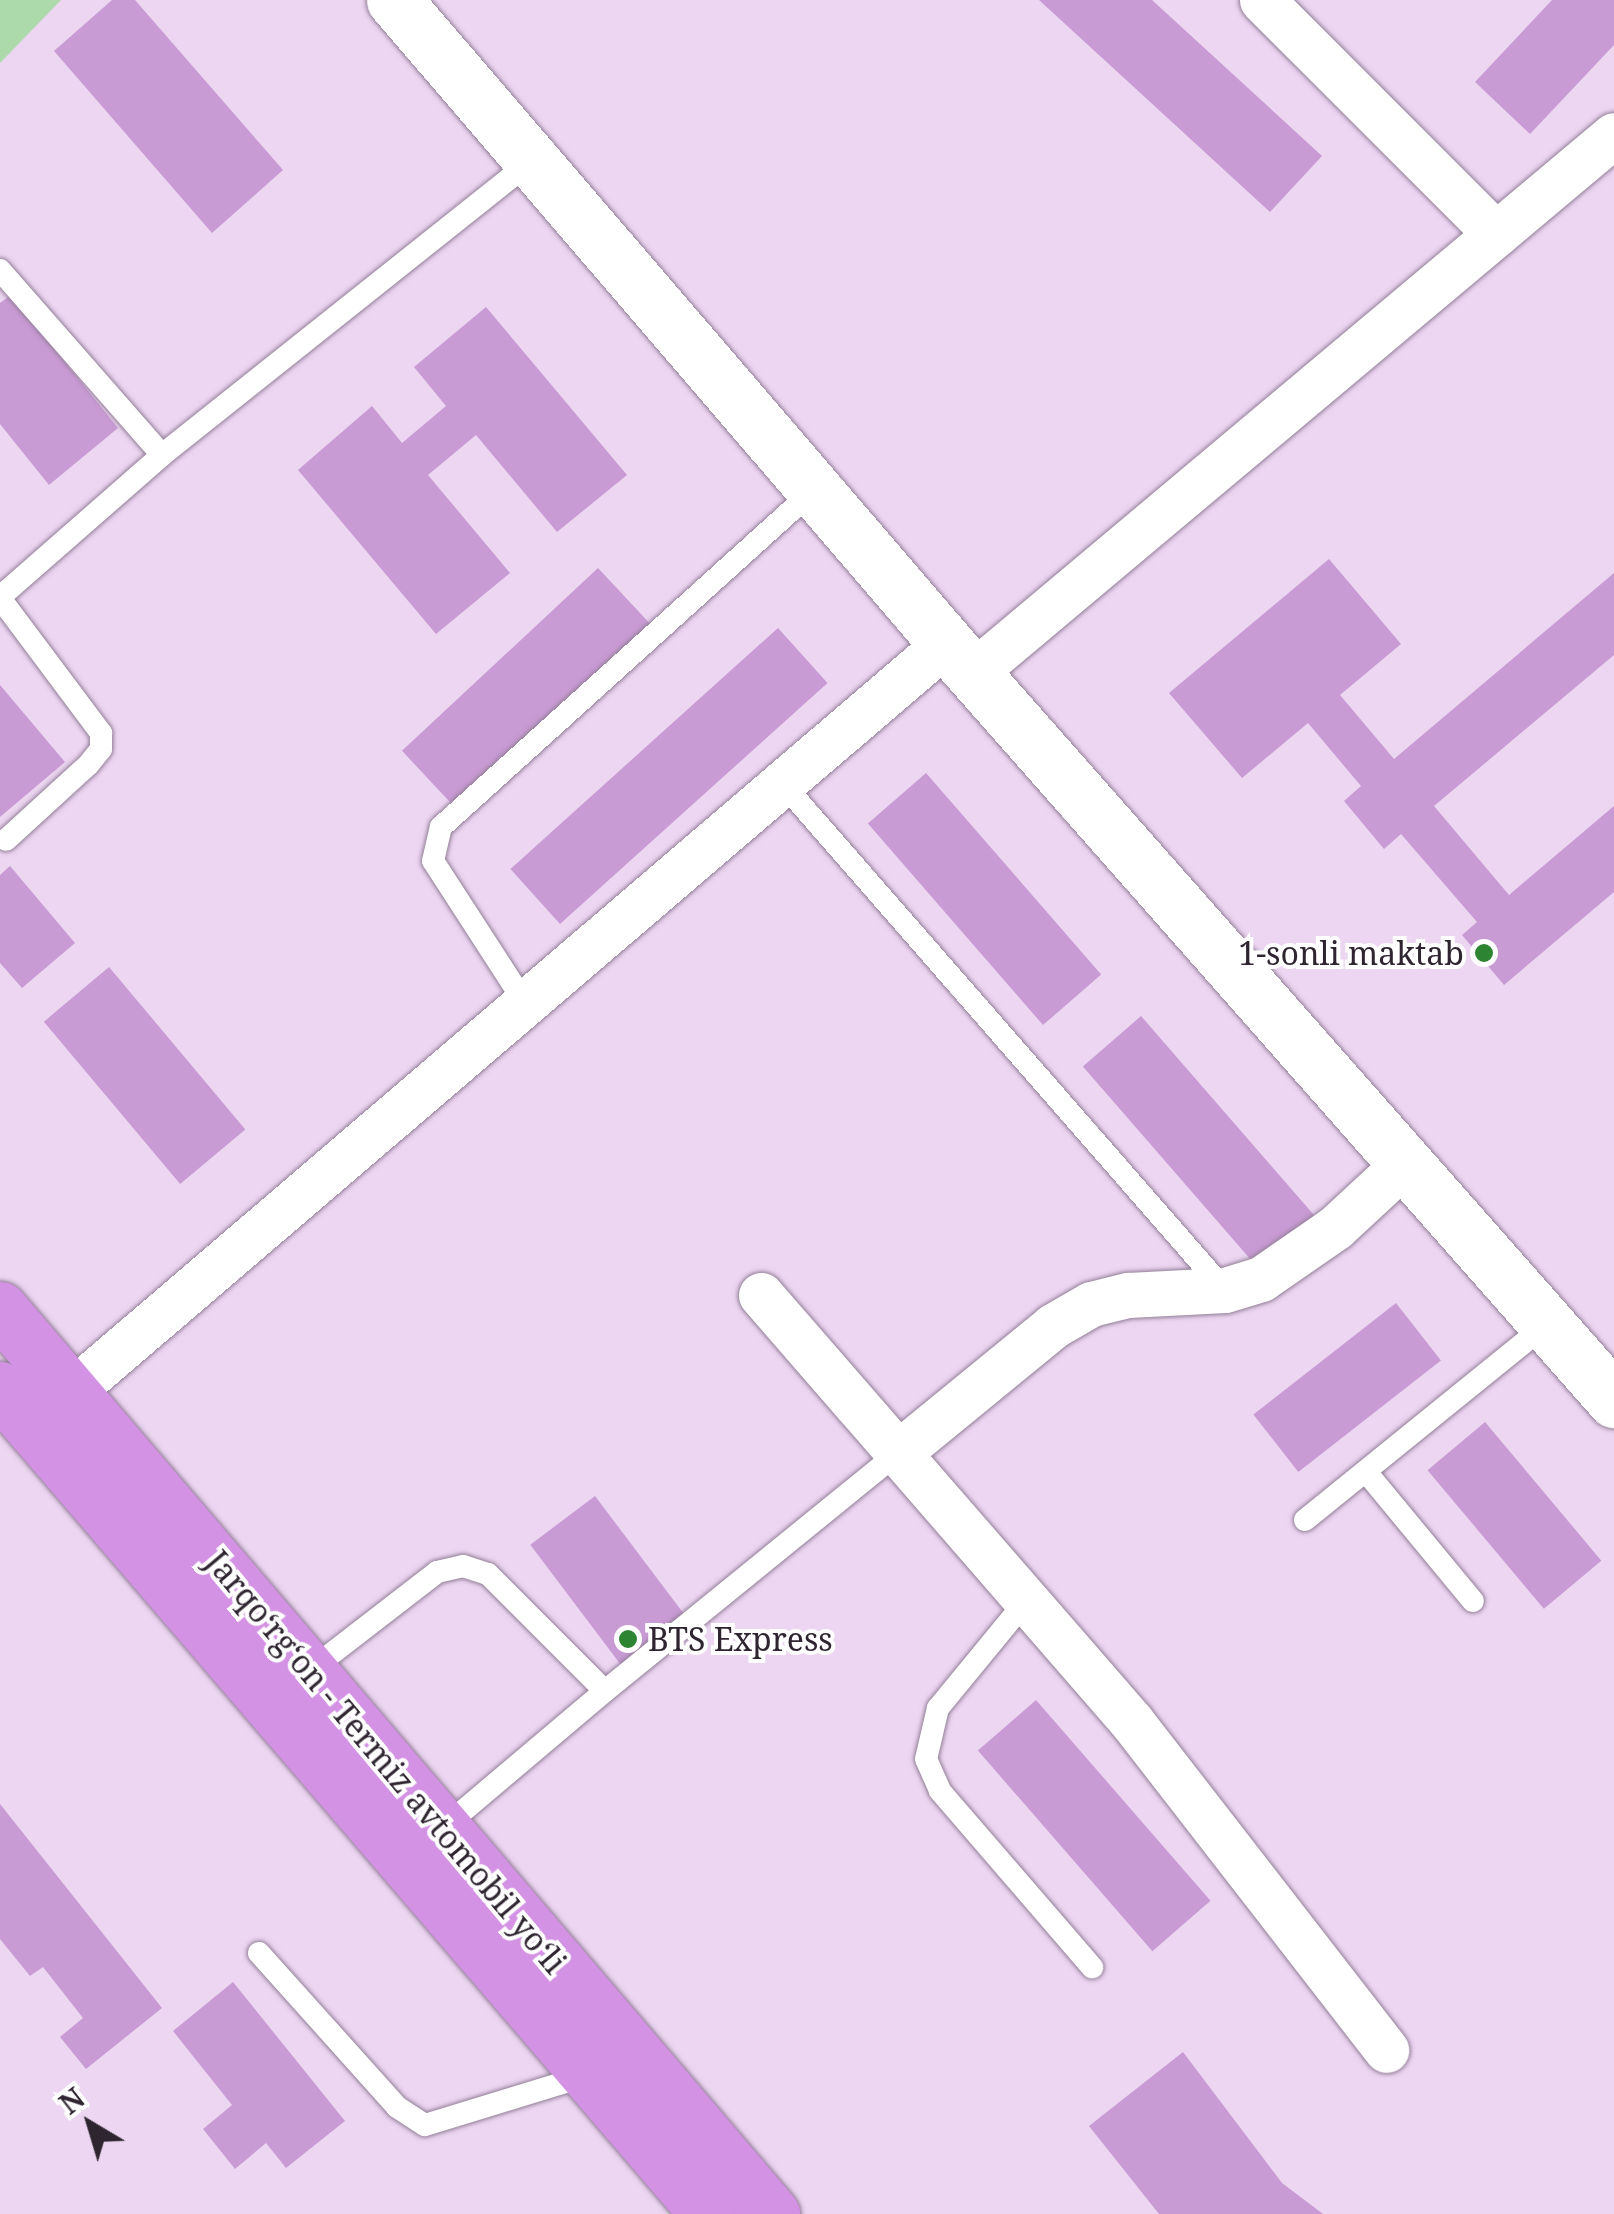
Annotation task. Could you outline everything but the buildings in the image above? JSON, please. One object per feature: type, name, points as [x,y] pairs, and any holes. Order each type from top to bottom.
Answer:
[{"type":"highway","name":"Jarqoʻrgʻon - Termiz avtomobil yoʻli","points":[[0,1310],[24,1412],[708,2214]]},
{"type":"highway","name":"Jarqoʻrgʻon - Termiz avtomobil yoʻli","points":[[24,1412],[309,1672],[772,2214]]},
{"type":"street","points":[[394,0],[960,658],[1614,1400]]},
{"type":"street","points":[[1262,0],[1496,234]]},
{"type":"street","points":[[24,1412],[525,1003],[783,784],[960,658],[1496,234],[1614,135]]},
{"type":"street","points":[[898,1454],[1053,1326],[1092,1304],[1128,1294],[1225,1290],[1261,1279],[1336,1227],[1404,1164]]},
{"type":"street","points":[[760,1295],[1132,1722],[1386,2050]]},
{"type":"lane","points":[[6,840],[88,765],[101,749],[102,733],[0,598],[162,455],[532,161]]},
{"type":"lane","points":[[0,270],[162,455]]},
{"type":"lane","points":[[525,1003],[433,861],[441,827],[814,490]]},
{"type":"lane","points":[[783,784],[1225,1290]]},
{"type":"lane","points":[[1304,1520],[1367,1474],[1547,1324]]},
{"type":"lane","points":[[443,1828],[604,1691],[898,1454]]},
{"type":"lane","points":[[1367,1474],[1473,1601]]},
{"type":"lane","points":[[309,1672],[437,1572],[463,1566],[488,1574],[604,1691]]},
{"type":"lane","points":[[1026,1601],[938,1708],[926,1759],[940,1791],[1092,1967]]},
{"type":"lane","points":[[259,1953],[397,2107],[425,2125],[590,2075]]},
{"type":"green space","points":[[0,0],[61,0],[0,63]]},
{"type":"place","name":"1-sonli maktab","points":[[1484,953]]},
{"type":"place","name":"BTS Express","points":[[628,1639]]}]
